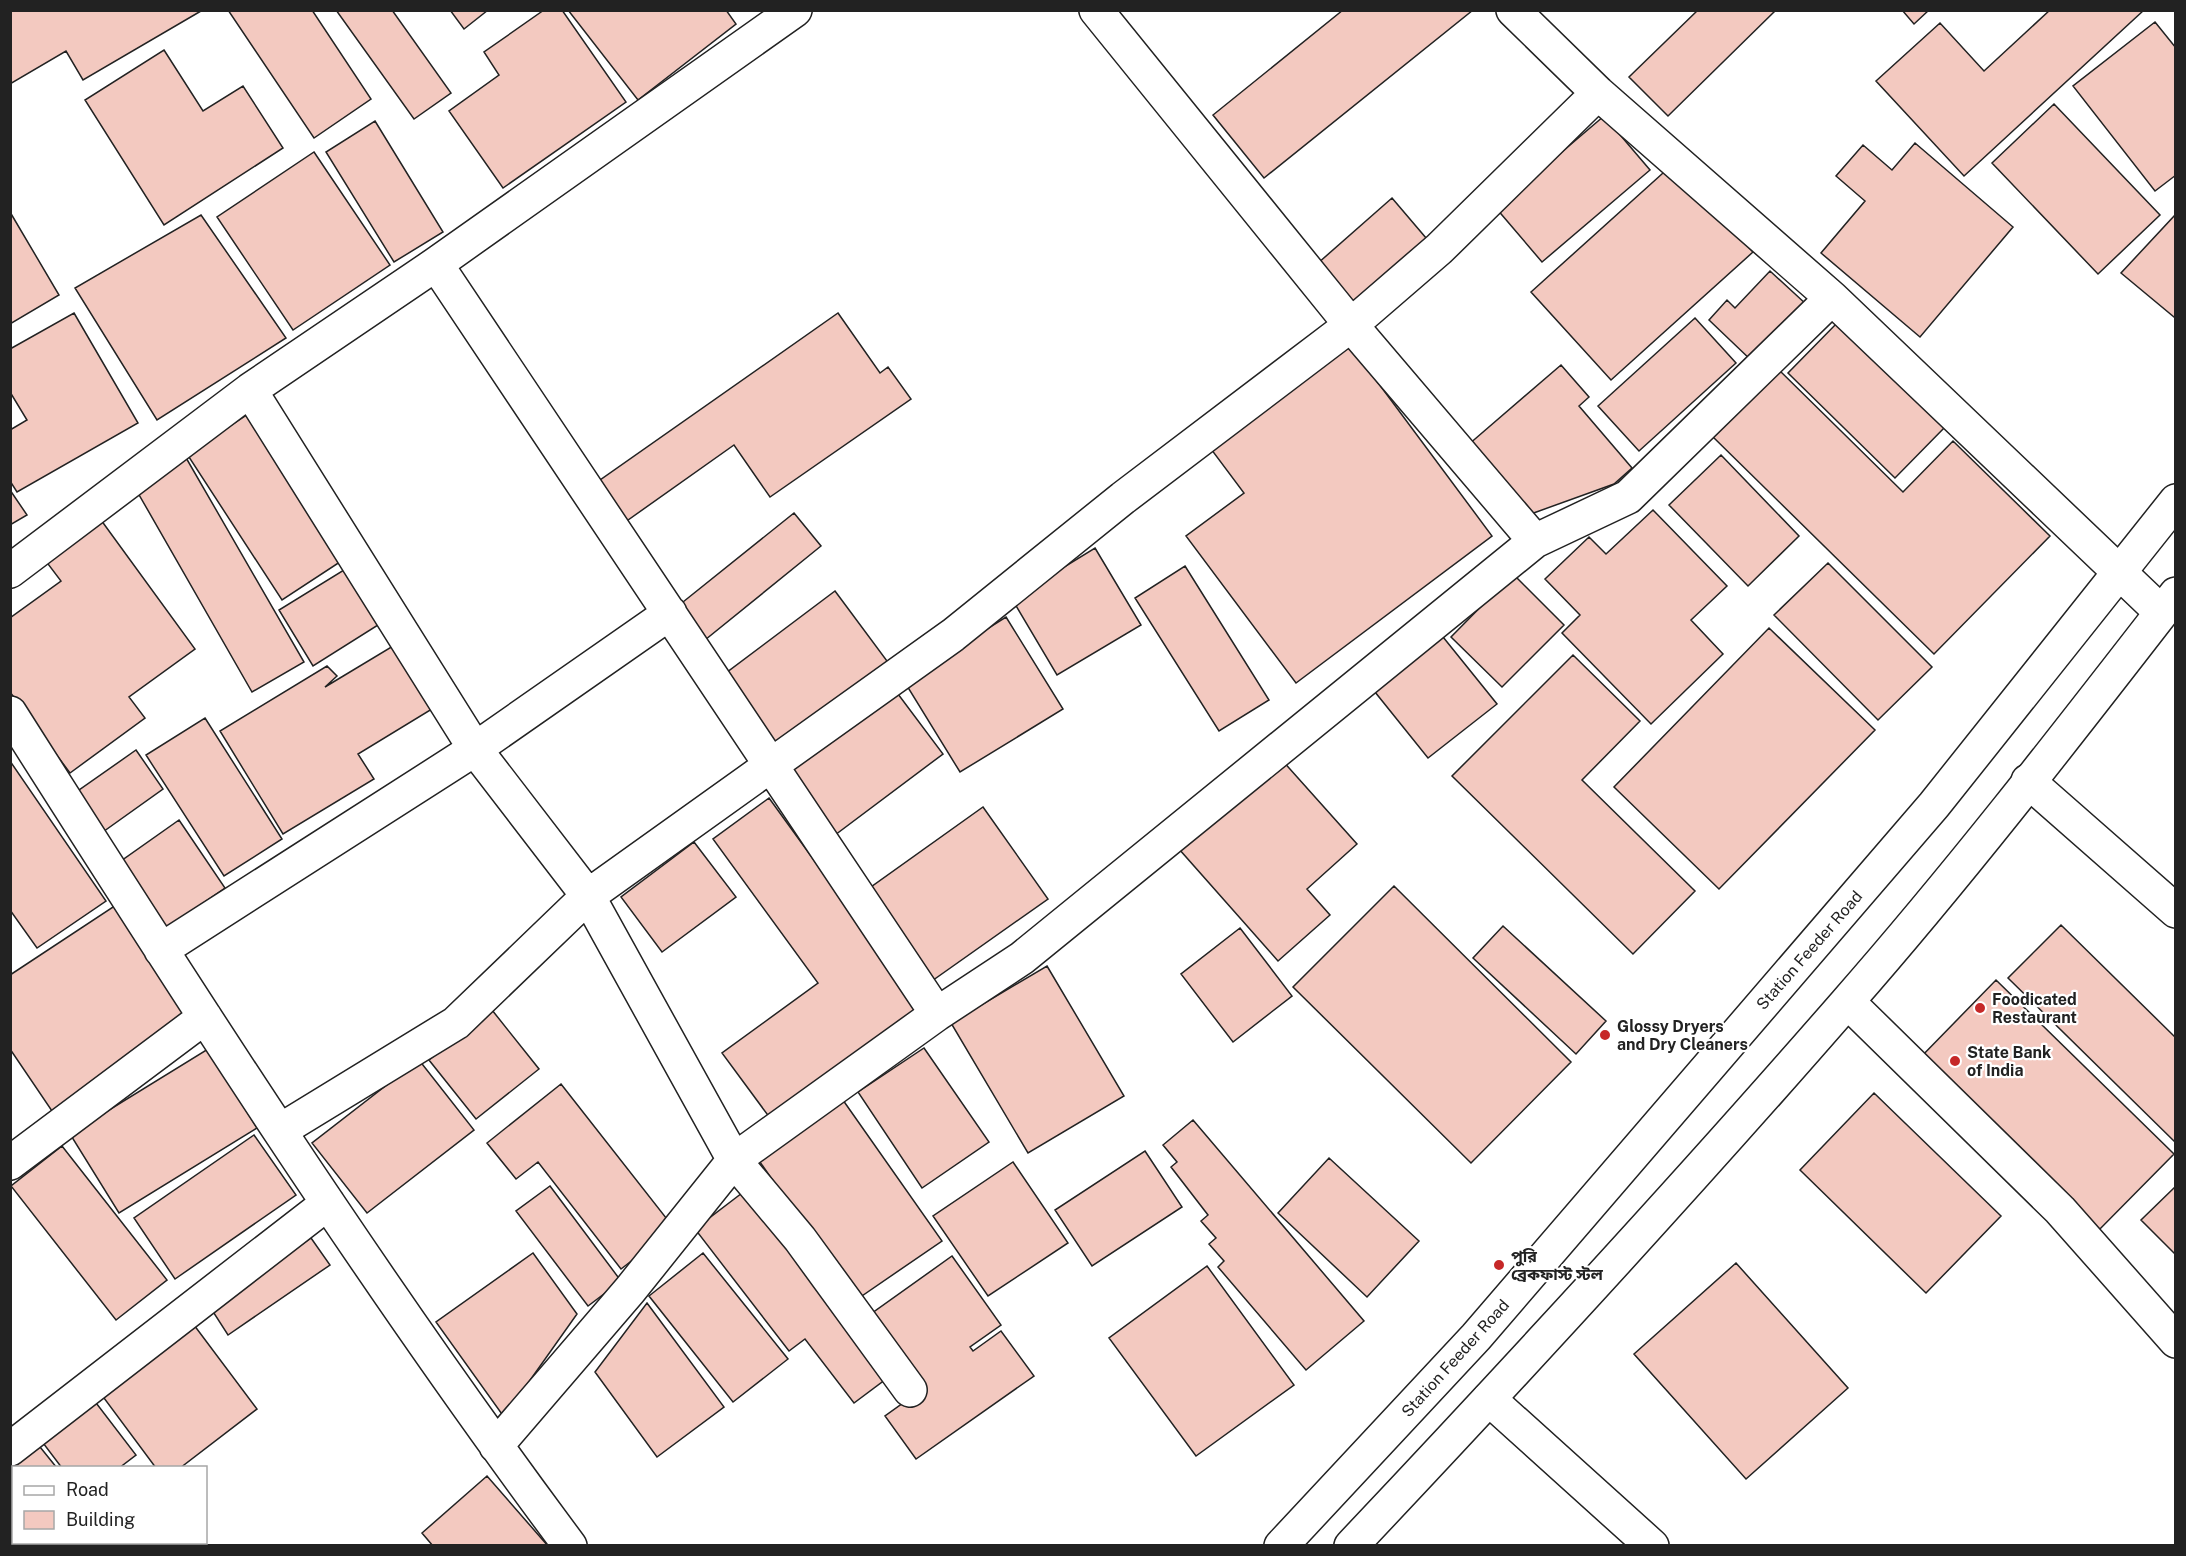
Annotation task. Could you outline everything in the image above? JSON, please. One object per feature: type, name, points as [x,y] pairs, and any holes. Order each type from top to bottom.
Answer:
[{"type":"street","points":[[10,570],[250,390],[436,264],[795,10]]},
{"type":"street","points":[[1096,10],[1351,325],[1535,541]]},
{"type":"street","points":[[1351,1545],[1489,1399],[1848,1002],[2028,781],[2168,603],[2119,575],[1832,298],[1598,93],[1513,10]]},
{"type":"street","points":[[281,1130],[456,1023],[588,896],[953,634],[1123,498],[1351,325],[1440,249],[1598,93]]},
{"type":"street","points":[[436,264],[937,1014]]},
{"type":"street","points":[[496,1446],[630,1290],[734,1160],[937,1014],[1023,958],[1535,541],[1628,497],[1832,298]]},
{"type":"street","points":[[250,390],[476,748],[588,896],[734,1160],[800,1239],[910,1390]]},
{"type":"street","name":"Station Feeder Road","points":[[1281,1545],[1476,1337],[1934,805],[2119,575],[2175,501]]},
{"type":"street","points":[[161,950],[476,748],[670,613]]},
{"type":"street","points":[[10,713],[161,950],[328,1203],[496,1446],[570,1545]]},
{"type":"street","points":[[2028,781],[2175,911]]},
{"type":"street","points":[[1848,1002],[2060,1210],[2175,1341]]},
{"type":"street","points":[[10,1163],[205,1017]]},
{"type":"street","points":[[10,1449],[328,1203]]},
{"type":"street","points":[[1489,1399],[1652,1545]]},
{"type":"building","points":[[10,10],[201,11],[83,80],[66,51],[10,84]]},
{"type":"building","points":[[228,10],[312,10],[371,99],[314,138]]},
{"type":"building","points":[[336,10],[392,10],[451,93],[414,119]]},
{"type":"building","points":[[450,10],[488,10],[464,29]]},
{"type":"building","points":[[544,10],[562,10],[626,102],[503,188],[449,111],[499,75],[484,52]]},
{"type":"building","points":[[568,10],[726,10],[736,24],[638,100]]},
{"type":"building","points":[[1343,10],[1473,10],[1264,178],[1213,115]]},
{"type":"building","points":[[1698,10],[1776,10],[1668,116],[1629,77]]},
{"type":"building","points":[[1902,10],[1929,10],[1914,24]]},
{"type":"building","points":[[2050,10],[2144,10],[1964,176],[1876,81],[1940,23],[1984,71]]},
{"type":"building","points":[[2155,22],[2176,48],[2176,175],[2155,191],[2073,86]]},
{"type":"building","points":[[164,50],[203,111],[243,86],[283,148],[164,225],[85,100]]},
{"type":"building","points":[[2054,104],[2160,215],[2098,274],[1992,163]]},
{"type":"building","points":[[1604,116],[1650,170],[1542,262],[1496,208]]},
{"type":"building","points":[[375,121],[443,232],[394,262],[326,152]]},
{"type":"building","points":[[1915,143],[2013,227],[1920,337],[1821,253],[1865,201],[1836,176],[1863,145],[1892,170]]},
{"type":"building","points":[[314,152],[390,265],[293,330],[217,217]]},
{"type":"building","points":[[1673,164],[1753,252],[1611,380],[1531,292]]},
{"type":"building","points":[[1392,198],[1432,245],[1357,310],[1317,264]]},
{"type":"building","points":[[10,212],[59,295],[10,324]]},
{"type":"building","points":[[2176,214],[2176,315],[2174,317],[2121,273]]},
{"type":"building","points":[[201,215],[286,338],[157,420],[75,288]]},
{"type":"building","points":[[1770,271],[1807,305],[1753,362],[1709,320],[1727,300],[1735,308]]},
{"type":"building","points":[[74,313],[138,423],[17,492],[10,481],[10,430],[27,420],[10,392],[10,349]]},
{"type":"building","points":[[838,313],[880,373],[888,367],[911,399],[770,497],[734,445],[621,525],[593,485]]},
{"type":"building","points":[[1695,318],[1736,363],[1639,451],[1598,406]]},
{"type":"building","points":[[1838,322],[1945,427],[1895,478],[1788,373]]},
{"type":"building","points":[[1350,345],[1492,536],[1296,683],[1186,536],[1244,493],[1211,449]]},
{"type":"building","points":[[1561,365],[1589,397],[1579,406],[1632,468],[1614,484],[1528,515],[1468,445]]},
{"type":"building","points":[[1777,368],[1903,492],[1953,441],[2050,536],[1934,654],[1711,435]]},
{"type":"building","points":[[248,414],[343,560],[282,600],[187,454]]},
{"type":"building","points":[[1721,455],[1799,536],[1748,586],[1669,505]]},
{"type":"building","points":[[185,456],[304,662],[252,692],[134,486]]},
{"type":"building","points":[[10,490],[27,515],[10,525]]},
{"type":"building","points":[[1653,510],[1727,586],[1691,620],[1723,654],[1651,724],[1562,633],[1580,615],[1545,579],[1589,537],[1606,554]]},
{"type":"building","points":[[794,513],[821,546],[700,644],[673,610]]},
{"type":"building","points":[[101,520],[195,649],[129,697],[145,718],[70,773],[10,692],[10,618],[61,581],[45,560]]},
{"type":"building","points":[[1095,548],[1141,625],[1057,675],[1012,599]]},
{"type":"building","points":[[1828,563],[1932,667],[1878,720],[1774,615]]},
{"type":"building","points":[[352,565],[386,620],[313,666],[279,610]]},
{"type":"building","points":[[1185,566],[1269,700],[1219,731],[1135,598]]},
{"type":"building","points":[[1513,574],[1564,625],[1502,687],[1451,637]]},
{"type":"building","points":[[835,591],[890,665],[773,752],[718,679]]},
{"type":"building","points":[[1006,617],[1063,709],[960,772],[904,681]]},
{"type":"building","points":[[1769,628],[1875,730],[1719,889],[1614,787]]},
{"type":"building","points":[[1439,632],[1497,704],[1428,758],[1371,687]]},
{"type":"building","points":[[393,646],[432,709],[358,754],[374,779],[283,834],[220,731],[327,666],[337,676],[325,687]]},
{"type":"building","points":[[1573,655],[1640,721],[1582,780],[1695,891],[1633,954],[1452,776]]},
{"type":"building","points":[[895,690],[943,754],[831,838],[783,774]]},
{"type":"building","points":[[205,718],[282,839],[224,876],[146,755]]},
{"type":"building","points":[[136,750],[163,789],[100,834],[72,795]]},
{"type":"building","points":[[1281,759],[1357,844],[1307,889],[1330,915],[1278,961],[1179,849]]},
{"type":"building","points":[[10,761],[106,901],[37,948],[10,910]]},
{"type":"building","points":[[769,798],[922,1009],[770,1118],[722,1053],[818,983],[713,839]]},
{"type":"building","points":[[983,807],[1048,899],[929,983],[864,892]]},
{"type":"building","points":[[179,820],[225,888],[167,928],[121,861]]},
{"type":"building","points":[[694,842],[736,897],[662,952],[621,897]]},
{"type":"building","points":[[1394,886],[1571,1062],[1471,1163],[1293,987]]},
{"type":"building","points":[[116,905],[193,1020],[54,1114],[10,1049],[10,975]]},
{"type":"building","points":[[2061,925],[2176,1038],[2176,1143],[2008,978]]},
{"type":"building","points":[[1503,926],[1606,1021],[1576,1054],[1473,958]]},
{"type":"building","points":[[1240,928],[1292,996],[1233,1042],[1181,974]]},
{"type":"building","points":[[1047,966],[1124,1096],[1028,1153],[951,1023]]},
{"type":"building","points":[[1996,980],[2174,1154],[2095,1234],[1917,1061]]},
{"type":"building","points":[[492,1010],[539,1069],[476,1119],[429,1060]]},
{"type":"building","points":[[924,1048],[989,1142],[922,1188],[858,1092]]},
{"type":"building","points":[[208,1049],[257,1128],[119,1213],[70,1134]]},
{"type":"building","points":[[419,1060],[474,1130],[367,1213],[312,1143]]},
{"type":"building","points":[[561,1084],[674,1228],[621,1269],[538,1162],[516,1179],[487,1143]]},
{"type":"building","points":[[838,1093],[942,1241],[856,1300],[753,1152]]},
{"type":"building","points":[[1874,1093],[2001,1216],[1926,1293],[1800,1170]]},
{"type":"building","points":[[1193,1120],[1364,1321],[1306,1370],[1218,1267],[1224,1261],[1209,1244],[1216,1238],[1201,1221],[1208,1215],[1171,1167],[1177,1162],[1163,1145]]},
{"type":"building","points":[[254,1135],[296,1195],[175,1279],[134,1218]]},
{"type":"building","points":[[62,1146],[167,1280],[116,1320],[11,1186]]},
{"type":"building","points":[[1145,1151],[1182,1207],[1092,1266],[1055,1210]]},
{"type":"building","points":[[1329,1158],[1419,1241],[1367,1297],[1278,1213]]},
{"type":"building","points":[[1013,1162],[1068,1243],[988,1296],[933,1216]]},
{"type":"building","points":[[550,1186],[621,1281],[588,1306],[516,1211]]},
{"type":"building","points":[[2176,1186],[2176,1255],[2141,1220]]},
{"type":"building","points":[[746,1190],[890,1376],[854,1403],[805,1339],[789,1351],[695,1229]]},
{"type":"building","points":[[311,1238],[330,1265],[228,1335],[210,1307]]},
{"type":"building","points":[[533,1253],[577,1314],[504,1417],[436,1322]]},
{"type":"building","points":[[703,1253],[788,1359],[733,1402],[649,1296]]},
{"type":"building","points":[[952,1256],[1001,1325],[970,1347],[973,1351],[1001,1331],[1034,1376],[916,1459],[885,1416],[921,1390],[868,1316]]},
{"type":"building","points":[[1736,1263],[1848,1388],[1746,1479],[1634,1354]]},
{"type":"building","points":[[1207,1266],[1294,1385],[1196,1456],[1109,1338]]},
{"type":"building","points":[[647,1303],[724,1407],[657,1457],[595,1372]]},
{"type":"building","points":[[191,1321],[257,1409],[183,1466],[155,1466],[98,1390]]},
{"type":"building","points":[[90,1395],[136,1455],[122,1466],[60,1466],[37,1435]]},
{"type":"building","points":[[36,1442],[55,1466],[12,1466],[10,1465]]},
{"type":"building","points":[[487,1476],[548,1546],[433,1546],[422,1533]]},
{"type":"building","points":[[74,1544],[117,1544],[118,1546],[75,1546]]},
{"type":"place","name":"Foodicated Restaurant","points":[[1980,1008]]},
{"type":"place","name":"Glossy Dryers and Dry Cleaners","points":[[1605,1035]]},
{"type":"place","name":"State Bank of India","points":[[1955,1061]]},
{"type":"place","name":"পুরি ব্রেকফাস্ট স্টল","points":[[1499,1265]]}]
